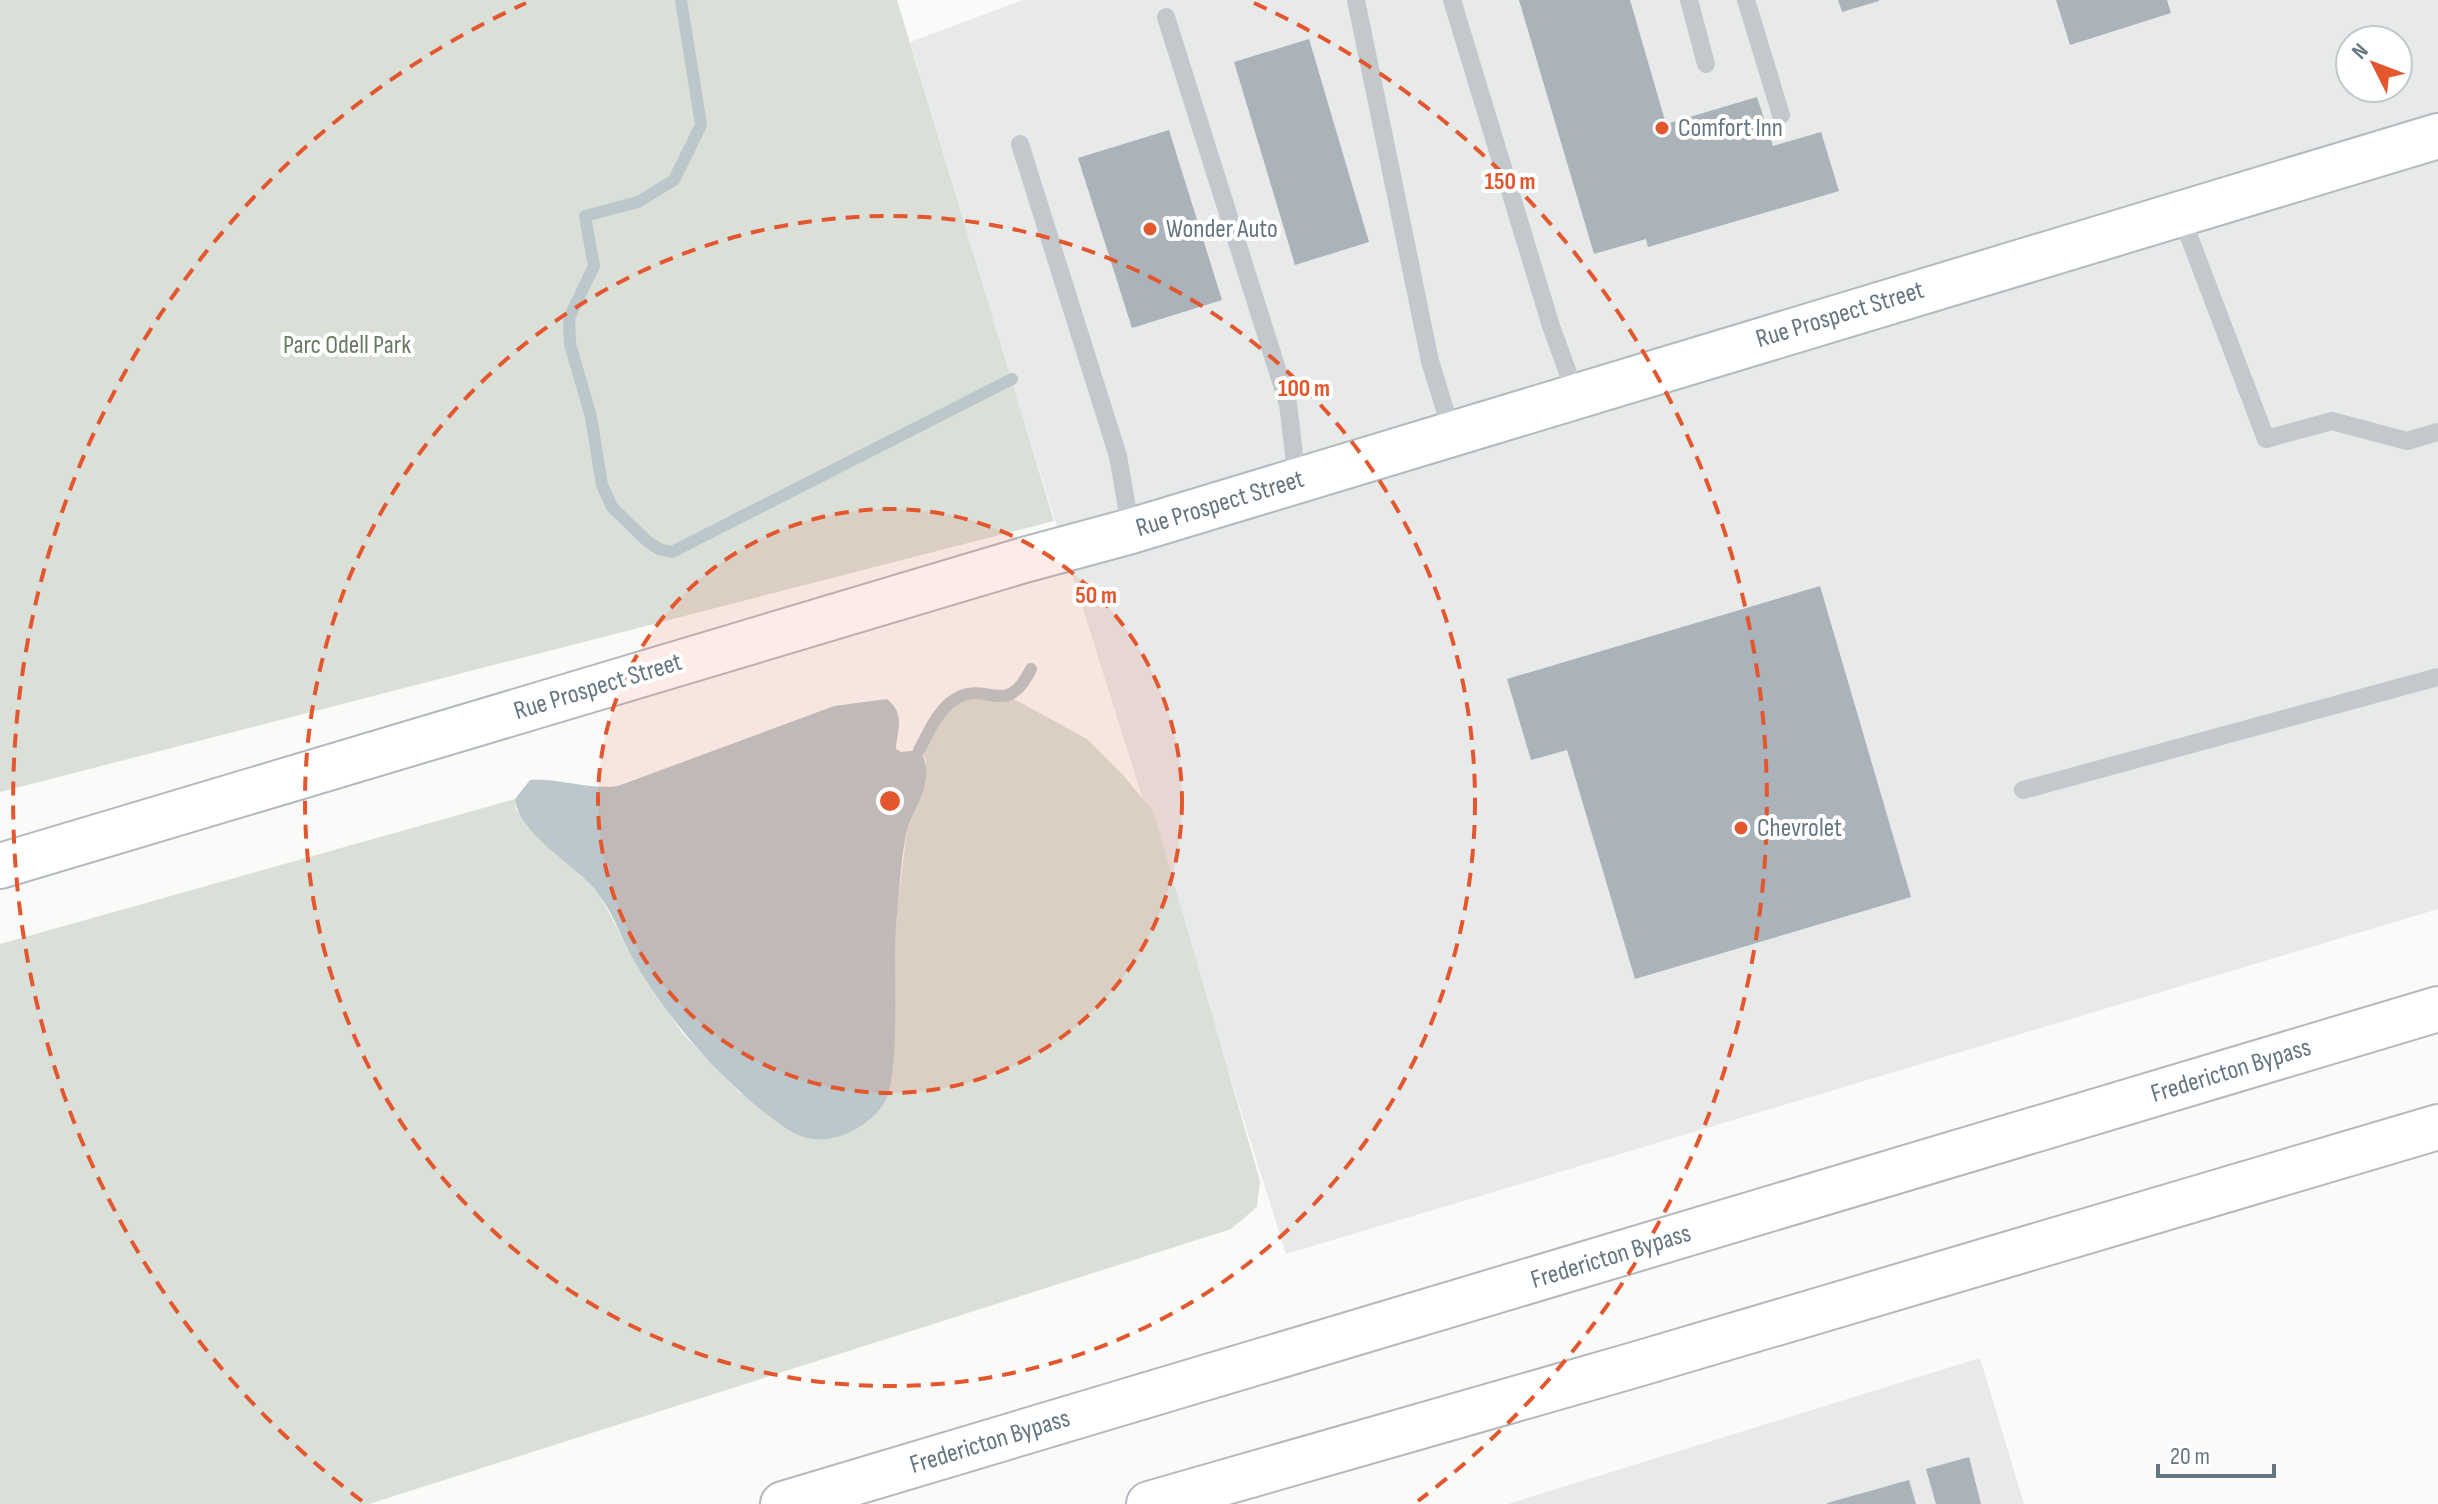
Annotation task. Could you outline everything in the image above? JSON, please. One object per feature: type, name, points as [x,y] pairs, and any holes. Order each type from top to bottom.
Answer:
[{"type":"main road","name":"Rue Prospect Street","points":[[0,866],[1024,560],[1131,531],[2438,136]]},
{"type":"main road","name":"Fredericton Bypass","points":[[783,1504],[2438,1009]]},
{"type":"main road","points":[[1149,1504],[1641,1363],[2438,1127]]},
{"type":"lane","points":[[1356,0],[1430,361],[1452,433]]},
{"type":"lane","points":[[1452,0],[1551,326],[1576,395]]},
{"type":"lane","points":[[1689,0],[1706,64]]},
{"type":"lane","points":[[1746,0],[1781,115]]},
{"type":"lane","points":[[1166,17],[1288,404],[1297,480]]},
{"type":"lane","points":[[1020,144],[1118,456],[1131,531]]},
{"type":"lane","points":[[2180,213],[2266,439],[2332,421],[2407,441],[2438,432]]},
{"type":"lane","points":[[2023,790],[2438,677]]},
{"type":"shaded area","points":[[1023,0],[2438,0],[2438,909],[1286,1254],[1020,409],[910,42]]},
{"type":"shaded area","points":[[887,699],[898,716],[896,749],[901,752],[919,750],[925,760],[926,771],[923,792],[907,830],[902,861],[895,933],[893,1069],[883,1105],[868,1121],[837,1137],[815,1139],[794,1133],[772,1118],[749,1100],[698,1049],[640,971],[597,892],[536,836],[518,812],[515,799],[530,780],[618,786],[834,706]]},
{"type":"shaded area","points":[[1980,1358],[2024,1504],[1508,1504]]},
{"type":"green space","name":"Parc Odell Park","points":[[0,0],[897,0],[1054,521],[0,792]]},
{"type":"green space","points":[[973,694],[1008,696],[1087,739],[1153,811],[1260,1181],[1257,1207],[1231,1229],[369,1504],[0,1504],[0,944],[515,799],[516,810],[599,894],[639,969],[683,1034],[741,1094],[894,937],[907,830],[926,781],[926,760],[919,750],[946,708]]},
{"type":"building","name":"Comfort Inn","points":[[1519,0],[1630,0],[1666,124],[1757,97],[1773,146],[1821,132],[1839,191],[1648,247],[1646,239],[1594,254]]},
{"type":"building","points":[[1838,0],[1879,0],[1879,1],[1842,12]]},
{"type":"building","points":[[2056,0],[2167,0],[2171,13],[2070,45]]},
{"type":"building","points":[[1309,39],[1369,242],[1295,265],[1234,62]]},
{"type":"building","name":"Wonder Auto","points":[[1169,130],[1222,300],[1132,328],[1078,158]]},
{"type":"building","name":"Chevrolet","points":[[1820,586],[1911,897],[1635,979],[1567,750],[1531,760],[1507,679]]},
{"type":"building","points":[[1969,1457],[1981,1504],[1936,1504],[1926,1469]]},
{"type":"building","points":[[1909,1480],[1916,1504],[1827,1504],[1827,1503]]},
{"type":"waterway","points":[[681,0],[701,125],[674,180],[638,202],[585,216],[594,266],[569,318],[570,344],[591,417],[602,485],[612,507],[647,541],[659,549],[672,552],[1012,379]]},
{"type":"waterway","points":[[919,750],[937,718],[951,702],[974,693],[1003,696],[1012,693],[1031,669]]},
{"type":"place","name":"Comfort Inn","points":[[1662,128]]},
{"type":"place","name":"Wonder Auto","points":[[1150,229]]},
{"type":"place","name":"Chevrolet","points":[[1741,828]]}]
